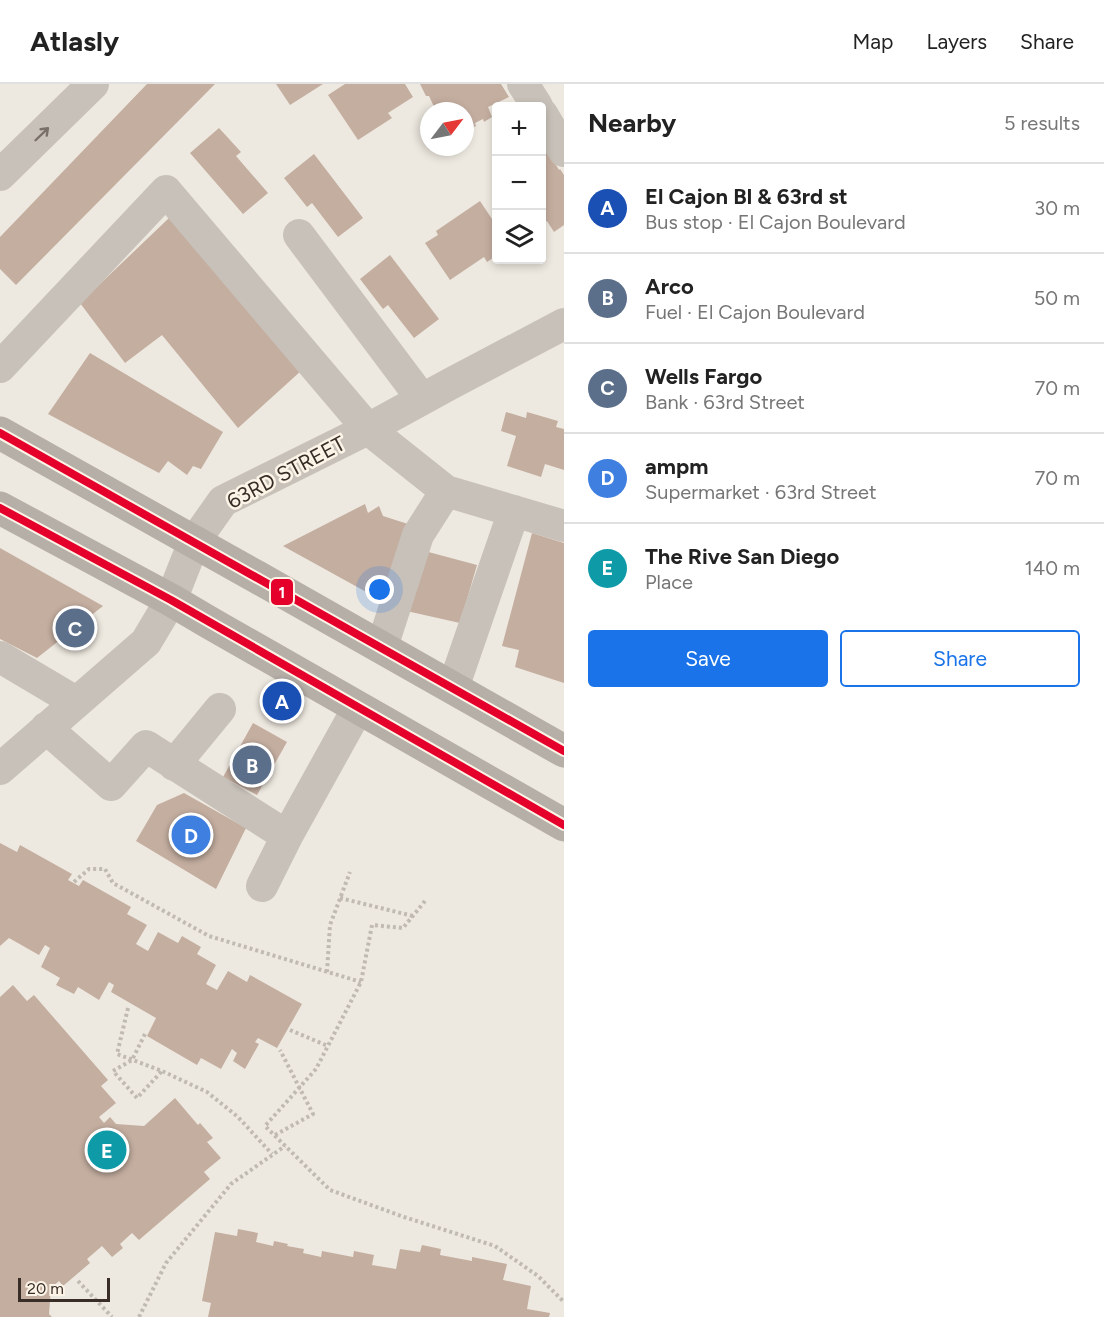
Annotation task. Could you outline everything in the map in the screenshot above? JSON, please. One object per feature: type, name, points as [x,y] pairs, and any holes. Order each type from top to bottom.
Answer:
[{"type":"main road","points":[[0,433],[564,751]]},
{"type":"main road","points":[[0,508],[171,600],[564,825]]},
{"type":"street","points":[[0,175],[93,84]]},
{"type":"street","points":[[523,84],[534,102]]},
{"type":"street","points":[[546,121],[564,151]]},
{"type":"street","points":[[0,368],[166,191],[368,429],[446,491],[564,526]]},
{"type":"street","points":[[299,235],[422,399]]},
{"type":"street","name":"63RD STREET","points":[[0,769],[146,642],[171,600],[194,542],[223,501],[368,429],[564,324]]},
{"type":"street","points":[[382,647],[418,535],[446,491]]},
{"type":"street","points":[[453,688],[514,511]]},
{"type":"street","points":[[0,657],[76,702]]},
{"type":"street","points":[[262,886],[358,708]]},
{"type":"street","points":[[174,765],[220,709]]},
{"type":"street","points":[[46,728],[111,785],[146,746],[287,836]]},
{"type":"path","points":[[74,882],[89,869],[105,869],[113,883],[209,936],[361,982]]},
{"type":"path","points":[[327,972],[330,925],[350,872]]},
{"type":"path","points":[[340,898],[413,916]]},
{"type":"path","points":[[425,901],[403,928],[372,925],[361,982],[316,1069],[265,1126],[330,1190],[495,1246],[538,1275],[564,1302]]},
{"type":"path","points":[[128,1008],[117,1054],[162,1071],[207,1092],[238,1117],[273,1154]]},
{"type":"path","points":[[290,1030],[328,1046]]},
{"type":"path","points":[[145,1034],[132,1060],[113,1071],[137,1098],[162,1071]]},
{"type":"path","points":[[275,1136],[313,1114],[280,1050]]},
{"type":"path","points":[[139,1317],[166,1263],[231,1185],[285,1146]]},
{"type":"path","points":[[78,1281],[112,1317]]},
{"type":"building","points":[[147,84],[215,84],[16,285],[0,269],[0,237]]},
{"type":"building","points":[[276,84],[323,84],[290,105]]},
{"type":"building","points":[[345,84],[405,84],[413,97],[388,113],[392,118],[358,140],[328,95]]},
{"type":"building","points":[[420,84],[501,84],[509,97],[498,102],[492,102],[492,105],[488,107],[492,117],[484,122],[483,119],[475,123],[474,127],[474,102],[432,102],[429,96],[426,96]]},
{"type":"building","points":[[219,128],[241,152],[236,156],[268,193],[243,214],[190,153]]},
{"type":"building","points":[[546,148],[564,175],[564,225],[554,232],[547,221]]},
{"type":"building","points":[[314,154],[363,218],[338,237],[312,203],[307,207],[284,178]]},
{"type":"building","points":[[480,201],[492,219],[492,259],[487,262],[484,257],[450,280],[425,243],[438,235],[436,231]]},
{"type":"building","points":[[169,218],[302,370],[238,428],[162,335],[125,363],[80,303]]},
{"type":"building","points":[[390,255],[439,319],[414,338],[388,305],[383,309],[360,279]]},
{"type":"building","points":[[90,353],[223,432],[201,469],[193,466],[187,475],[168,461],[159,473],[48,414]]},
{"type":"building","points":[[506,412],[526,418],[527,412],[558,421],[556,427],[564,429],[564,470],[545,464],[541,477],[507,466],[516,436],[501,431]]},
{"type":"building","points":[[365,504],[368,513],[379,506],[383,516],[411,525],[388,604],[283,546]]},
{"type":"building","points":[[532,533],[564,543],[564,683],[515,667],[519,650],[502,646]]},
{"type":"building","points":[[0,548],[103,606],[37,658],[0,639]]},
{"type":"building","points":[[421,550],[477,565],[460,623],[402,610]]},
{"type":"building","points":[[253,723],[287,742],[257,795],[223,777]]},
{"type":"building","points":[[184,793],[246,828],[216,889],[136,841],[157,805]]},
{"type":"building","points":[[0,843],[17,852],[20,845],[72,874],[68,880],[79,886],[83,880],[131,907],[127,914],[147,925],[136,944],[148,951],[158,932],[178,943],[182,936],[201,947],[197,954],[216,965],[206,984],[217,990],[228,971],[247,982],[250,975],[302,1004],[277,1048],[258,1038],[255,1042],[259,1044],[245,1069],[233,1061],[237,1053],[232,1049],[221,1069],[201,1058],[197,1065],[147,1036],[156,1018],[111,992],[114,985],[109,982],[99,1000],[78,987],[74,994],[56,985],[60,978],[41,967],[50,948],[45,945],[39,955],[9,938],[0,946]]},
{"type":"building","points":[[13,985],[27,1001],[34,995],[108,1080],[101,1086],[116,1103],[99,1117],[104,1123],[110,1117],[116,1124],[144,1126],[175,1098],[198,1125],[200,1123],[213,1138],[207,1142],[221,1158],[204,1172],[210,1179],[139,1240],[132,1233],[120,1244],[123,1248],[112,1257],[102,1246],[87,1259],[90,1263],[63,1286],[59,1281],[51,1288],[49,1314],[52,1317],[0,1317],[0,997]]},
{"type":"building","points":[[238,1229],[258,1233],[256,1242],[273,1246],[274,1241],[288,1244],[287,1246],[304,1249],[303,1253],[321,1257],[322,1251],[353,1257],[354,1251],[374,1255],[372,1265],[396,1269],[400,1249],[420,1252],[422,1245],[441,1249],[440,1255],[472,1261],[472,1257],[507,1264],[503,1280],[531,1286],[527,1309],[550,1313],[549,1317],[208,1317],[211,1303],[202,1301],[215,1232],[237,1236]]},
{"type":"transit line","name":"1","points":[[0,433],[564,751]]},
{"type":"transit line","name":"1","points":[[0,508],[171,600],[564,825]]},
{"type":"place","name":"Wells Fargo","points":[[75,628]]},
{"type":"place","name":"El Cajon Bl & 63rd st","points":[[282,701]]},
{"type":"place","name":"Arco","points":[[252,765]]},
{"type":"place","name":"ampm","points":[[191,835]]},
{"type":"place","name":"The Rive San Diego","points":[[107,1150]]}]
